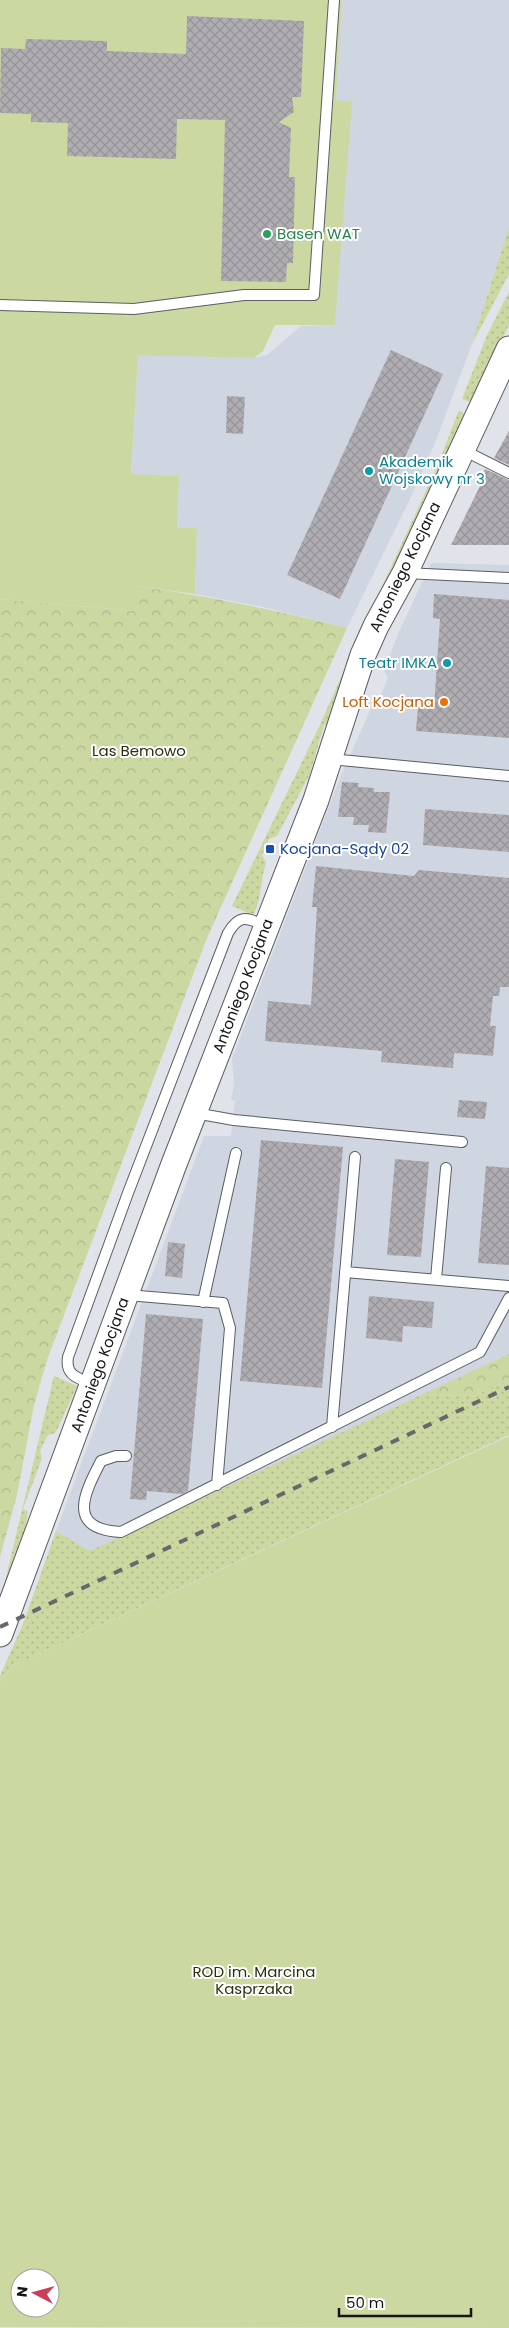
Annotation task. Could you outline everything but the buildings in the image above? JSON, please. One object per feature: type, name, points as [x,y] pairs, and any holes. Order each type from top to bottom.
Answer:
[{"type":"street","name":"Antoniego Kocjana","points":[[0,1634],[195,1110],[330,759],[364,655],[376,626],[405,573],[509,349]]},
{"type":"lane","points":[[0,305],[134,309],[244,296],[314,295],[334,0]]},
{"type":"lane","points":[[462,449],[509,473]]},
{"type":"lane","points":[[405,573],[509,578]]},
{"type":"lane","points":[[330,759],[509,776]]},
{"type":"lane","points":[[93,1385],[74,1377],[69,1372],[67,1366],[68,1357],[128,1193],[228,933],[240,919],[249,919],[266,926]]},
{"type":"lane","points":[[195,1110],[234,1120],[462,1142]]},
{"type":"lane","points":[[203,1302],[236,1153]]},
{"type":"lane","points":[[332,1427],[355,1157]]},
{"type":"lane","points":[[436,1279],[446,1168]]},
{"type":"lane","points":[[345,1272],[509,1286]]},
{"type":"lane","points":[[126,1295],[223,1303],[230,1328],[217,1485]]},
{"type":"lane","points":[[126,1456],[116,1456],[101,1461],[85,1492],[83,1502],[86,1517],[95,1527],[106,1531],[121,1532],[480,1352],[509,1298]]},
{"type":"shaded area","points":[[342,0],[509,0],[509,227],[472,344],[435,443],[347,628],[263,607],[195,594],[197,529],[177,528],[179,476],[131,475],[138,354],[254,358],[267,355],[301,326],[335,325],[351,102],[336,100]]},
{"type":"shaded area","points":[[431,563],[509,565],[509,1354],[90,1551],[56,1531],[204,1136],[231,1136],[235,1101],[231,1100],[234,1084],[232,1059],[340,778],[376,697],[381,695],[388,678],[384,671],[398,634]]},
{"type":"green space","points":[[0,0],[342,0],[336,100],[352,102],[335,325],[275,325],[263,351],[254,358],[138,355],[131,474],[179,476],[177,528],[197,528],[195,594],[136,586],[136,611],[0,599]]},
{"type":"green space","points":[[509,227],[509,274],[472,344]]},
{"type":"green space","points":[[509,292],[509,325],[474,399],[471,402],[462,399],[487,335]]},
{"type":"green space","points":[[459,410],[465,415],[395,571],[369,615],[437,467]]},
{"type":"green space","name":"Las Bemowo","points":[[136,586],[242,604],[347,628],[207,938],[47,1360],[34,1405],[17,1495],[0,1557],[0,599],[135,611]]},
{"type":"green space","points":[[356,644],[330,726],[324,725],[310,774],[277,836],[269,839],[262,855],[266,863],[258,903],[253,915],[232,906],[318,729]]},
{"type":"green space","points":[[509,1354],[509,1380],[474,1396],[421,1395]]},
{"type":"green space","points":[[54,1376],[77,1386],[58,1428],[55,1433],[47,1436],[40,1451],[42,1458],[23,1509],[28,1511],[22,1549],[2,1594]]},
{"type":"green space","points":[[509,1380],[509,1435],[13,1666],[0,1682],[0,1676],[23,1624],[56,1531],[90,1551],[421,1395],[474,1396]]},
{"type":"green space","name":"ROD im. Marcina Kasprzaka","points":[[509,1436],[509,2328],[0,2327],[0,1682],[13,1666]]},
{"type":"railway","points":[[0,1627],[509,1387]]},
{"type":"place","name":"Basen WAT","points":[[267,234]]},
{"type":"place","name":"Akademik Wojskowy nr 3","points":[[369,471]]},
{"type":"place","name":"Teatr IMKA","points":[[447,663]]},
{"type":"place","name":"Loft Kocjana","points":[[444,702]]},
{"type":"place","name":"Kocjana-Sądy 02","points":[[270,849]]}]
